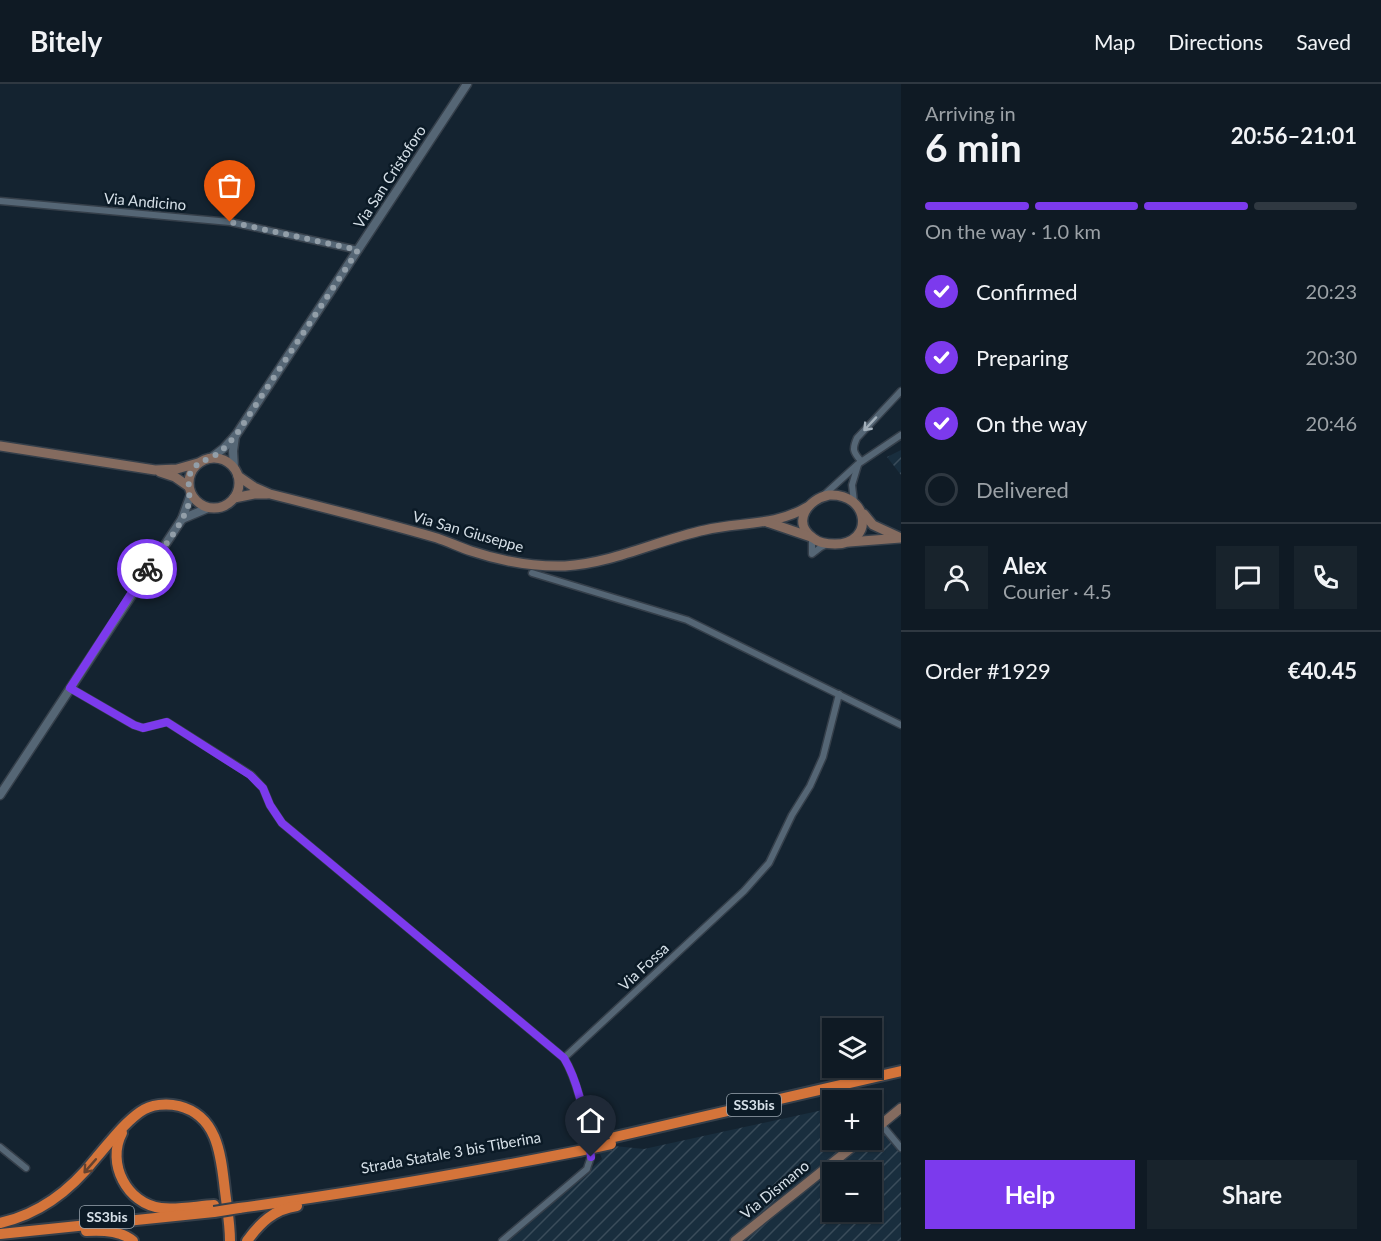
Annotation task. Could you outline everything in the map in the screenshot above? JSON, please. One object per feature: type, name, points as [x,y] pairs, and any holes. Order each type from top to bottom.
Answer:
[{"type":"highway","name":"Strada Statale 3 bis Tiberina","points":[[609,1141],[901,1071]]},
{"type":"highway","name":"Strada Statale 3 bis Tiberina","points":[[0,1234],[325,1194],[578,1148],[901,1077]]},
{"type":"highway","points":[[0,1223],[28,1214],[59,1196],[141,1111],[157,1105],[172,1104],[187,1108],[199,1115],[216,1137],[220,1152],[230,1241]]},
{"type":"highway","points":[[128,1122],[119,1139],[116,1154],[118,1170],[133,1195],[145,1203],[162,1208],[214,1208]]},
{"type":"highway","points":[[248,1241],[259,1225],[274,1214],[290,1207],[310,1204],[325,1194]]},
{"type":"highway","name":"Strada Statale 3 bis Tiberina","points":[[0,1229],[214,1208]]},
{"type":"highway","points":[[23,1232],[64,1234],[93,1231],[115,1232],[133,1241]]},
{"type":"main road","points":[[0,446],[155,470],[175,477],[190,490],[201,505],[208,508],[223,507],[234,498],[239,488],[236,472],[224,460],[211,458],[177,469],[155,470]]},
{"type":"main road","points":[[190,490],[190,473],[198,463]]},
{"type":"main road","name":"Via San Giuseppe","points":[[236,472],[270,494]]},
{"type":"main road","name":"Via San Giuseppe","points":[[234,498],[270,494],[439,539],[514,562],[566,566],[610,559],[705,530],[765,522],[797,513],[807,507]]},
{"type":"main road","points":[[839,495],[854,502],[873,525],[901,538],[829,544],[812,537],[804,527],[804,514],[807,507],[822,496],[839,495]]},
{"type":"main road","points":[[849,542],[862,527],[861,510]]},
{"type":"main road","name":"Via San Giuseppe","points":[[765,522],[812,537]]},
{"type":"main road","points":[[882,1123],[901,1108]]},
{"type":"main road","name":"Via Dismano","points":[[735,1241],[849,1150]]},
{"type":"street","name":"Via San Cristoforo","points":[[211,458],[236,435],[467,84]]},
{"type":"street","name":"Via Andicino","points":[[0,201],[230,222],[358,250]]},
{"type":"street","points":[[860,463],[853,447],[856,438],[901,391]]},
{"type":"street","name":"Via San Cristoforo","points":[[236,435],[233,451],[236,472]]},
{"type":"street","points":[[822,496],[860,463],[901,435]]},
{"type":"street","points":[[854,502],[852,485],[860,463]]},
{"type":"street","points":[[0,795],[182,519],[190,490]]},
{"type":"street","points":[[182,519],[208,508]]},
{"type":"street","points":[[812,537],[811,557],[821,547],[829,544]]},
{"type":"street","points":[[532,573],[687,620],[901,725]]},
{"type":"street","points":[[70,688],[134,725],[143,728],[167,722],[250,775],[263,788],[270,805],[282,823],[564,1058],[573,1072],[589,1138],[591,1157],[587,1168],[502,1241]]},
{"type":"street","name":"Via Fossa","points":[[564,1058],[744,891],[769,863],[823,757],[839,694]]},
{"type":"street","points":[[882,1125],[901,1148]]},
{"type":"street","points":[[0,1148],[26,1168]]},
{"type":"shaded area","points":[[901,450],[901,475],[887,457]]},
{"type":"shaded area","points":[[822,1110],[822,1150],[882,1150],[882,1128],[901,1151],[901,1241],[506,1241],[602,1159],[599,1151],[614,1146],[644,1149]]},
{"type":"way so far","points":[[147,569],[182,519],[191,494],[188,486],[193,468],[198,463],[211,458],[236,435],[358,250],[230,222]]},
{"type":"route","points":[[147,569],[70,688],[134,725],[143,728],[167,722],[250,775],[263,788],[270,805],[282,823],[564,1058],[573,1072],[589,1138],[591,1157]]}]
